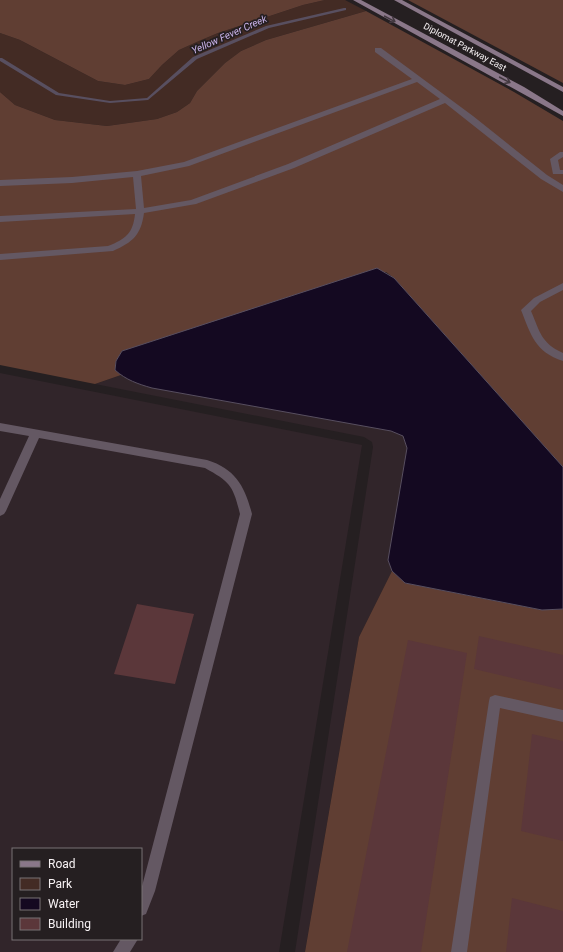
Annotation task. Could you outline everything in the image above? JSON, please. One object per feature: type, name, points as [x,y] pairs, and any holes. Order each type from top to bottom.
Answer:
[{"type":"main road","name":"Diplomat Parkway East","points":[[356,0],[514,85],[563,114]]},
{"type":"main road","name":"Diplomat Parkway East","points":[[397,0],[563,90]]},
{"type":"lane","points":[[378,50],[418,79],[544,177],[563,189]]},
{"type":"lane","points":[[0,183],[72,180],[137,174],[186,164],[418,79]]},
{"type":"lane","points":[[0,219],[140,211],[193,202],[291,166],[445,100]]},
{"type":"lane","points":[[544,177],[559,172],[554,159],[563,154]]},
{"type":"lane","points":[[0,257],[110,249],[124,242],[134,232],[140,218],[137,174]]},
{"type":"lane","points":[[563,286],[537,300],[526,310],[535,333],[546,349],[563,357]]},
{"type":"lane","points":[[0,427],[207,464],[230,477],[241,494],[246,514],[148,891],[142,906]]},
{"type":"lane","points":[[0,511],[36,433]]},
{"type":"lane","points":[[459,952],[495,701],[563,716]]},
{"type":"lane","points":[[121,952],[129,940]]},
{"type":"shaded area","points":[[0,0],[325,0],[303,5],[218,33],[199,41],[179,50],[149,79],[125,85],[98,81],[20,40],[0,33]]},
{"type":"shaded area","points":[[408,0],[563,0],[563,83]]},
{"type":"shaded area","points":[[366,11],[514,92],[563,121],[563,467],[394,278],[386,272],[122,351],[116,361],[115,370],[121,375],[95,384],[0,365],[0,92],[15,105],[55,120],[107,126],[157,119],[177,112],[190,103],[197,91],[225,63],[241,51],[266,40]]},
{"type":"shaded area","points":[[0,373],[362,445],[279,952],[0,952]]},
{"type":"shaded area","points":[[121,375],[152,388],[391,431],[403,436],[407,448],[388,560],[392,571],[359,637],[305,952],[295,952],[373,447],[372,442],[364,437],[95,384]]},
{"type":"shaded area","points":[[392,571],[405,583],[542,610],[563,609],[563,952],[305,952],[359,637]]},
{"type":"green space","points":[[325,0],[345,0],[366,11],[266,40],[241,51],[225,63],[197,91],[190,103],[177,112],[157,119],[107,126],[55,120],[15,105],[0,92],[0,33],[20,40],[98,81],[125,85],[149,79],[179,50],[199,41],[218,33],[303,5]]},
{"type":"water","points":[[377,268],[394,278],[563,467],[563,609],[542,610],[405,583],[392,571],[388,560],[407,448],[403,436],[391,431],[152,388],[132,381],[115,370],[116,361],[122,351]]},
{"type":"building","points":[[137,604],[194,614],[175,684],[114,674]]},
{"type":"building","points":[[479,636],[563,655],[563,690],[474,669]]},
{"type":"building","points":[[408,640],[467,653],[421,952],[347,952]]},
{"type":"building","points":[[532,734],[563,741],[563,841],[521,831]]},
{"type":"building","points":[[512,898],[563,911],[563,952],[506,952]]},
{"type":"waterway","name":"Yellow Fever Creek","points":[[0,59],[58,94],[110,102],[148,99],[195,58],[268,27],[344,9]]}]
